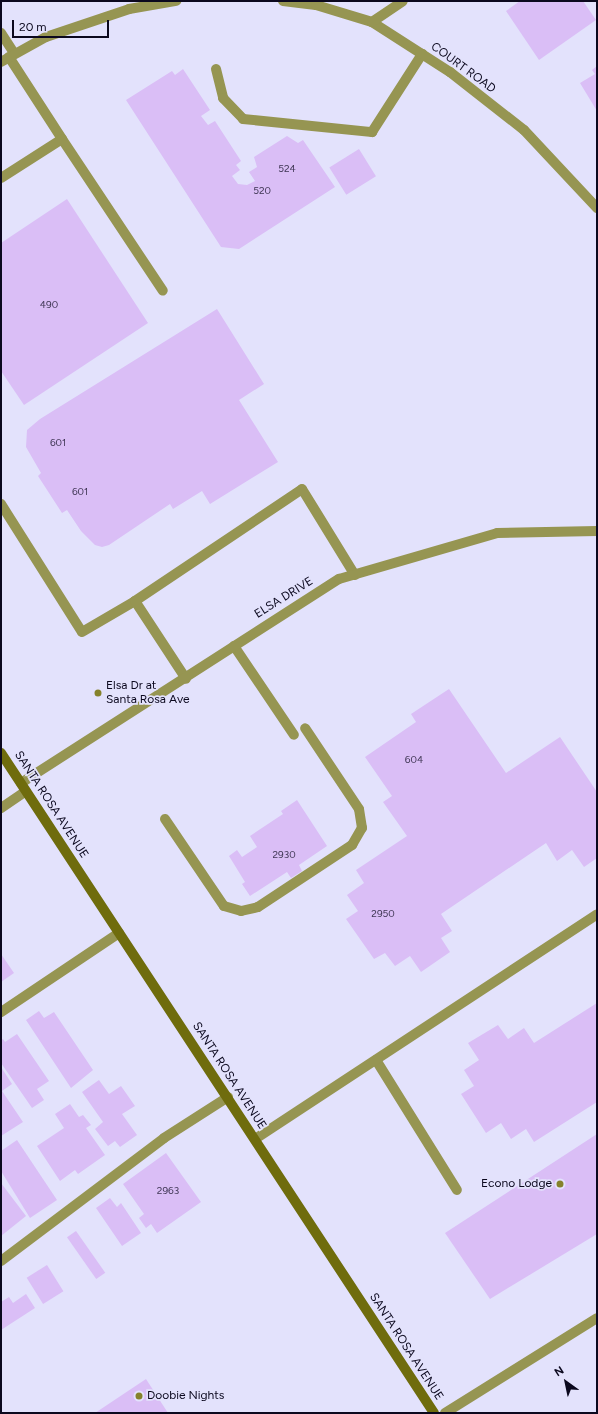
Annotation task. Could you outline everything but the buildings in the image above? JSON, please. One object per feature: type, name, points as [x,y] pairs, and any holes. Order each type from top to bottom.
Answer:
[{"type":"main road","name":"SANTA ROSA AVENUE","points":[[1,753],[434,1413]]},
{"type":"street","points":[[8,57],[46,37],[129,5],[176,1]]},
{"type":"street","name":"COURT ROAD","points":[[283,1],[316,5],[372,22],[450,72],[524,130],[597,208]]},
{"type":"street","points":[[372,22],[403,1]]},
{"type":"street","points":[[1,33],[8,57],[162,290]]},
{"type":"street","points":[[216,69],[223,98],[243,120],[372,132],[422,54]]},
{"type":"street","points":[[1,178],[62,139]]},
{"type":"street","points":[[1,504],[82,632],[135,601],[302,489],[355,575]]},
{"type":"street","name":"ELSA DRIVE","points":[[1,808],[24,787],[234,646],[339,580],[497,532],[597,531]]},
{"type":"street","points":[[135,601],[186,679]]},
{"type":"street","points":[[234,646],[294,735]]},
{"type":"street","points":[[165,819],[224,906],[241,911],[258,907],[352,845],[362,828],[359,809],[305,728]]},
{"type":"street","points":[[255,1139],[597,914]]},
{"type":"street","points":[[1,1012],[119,933]]},
{"type":"street","points":[[376,1060],[457,1190]]},
{"type":"street","points":[[1,1261],[164,1138],[228,1097]]},
{"type":"street","points":[[445,1413],[597,1318]]},
{"type":"place","name":"Elsa Dr at Santa Rosa Ave","points":[[98,693]]},
{"type":"place","name":"Econo Lodge","points":[[560,1184]]},
{"type":"place","name":"Doobie Nights","points":[[139,1396]]}]
